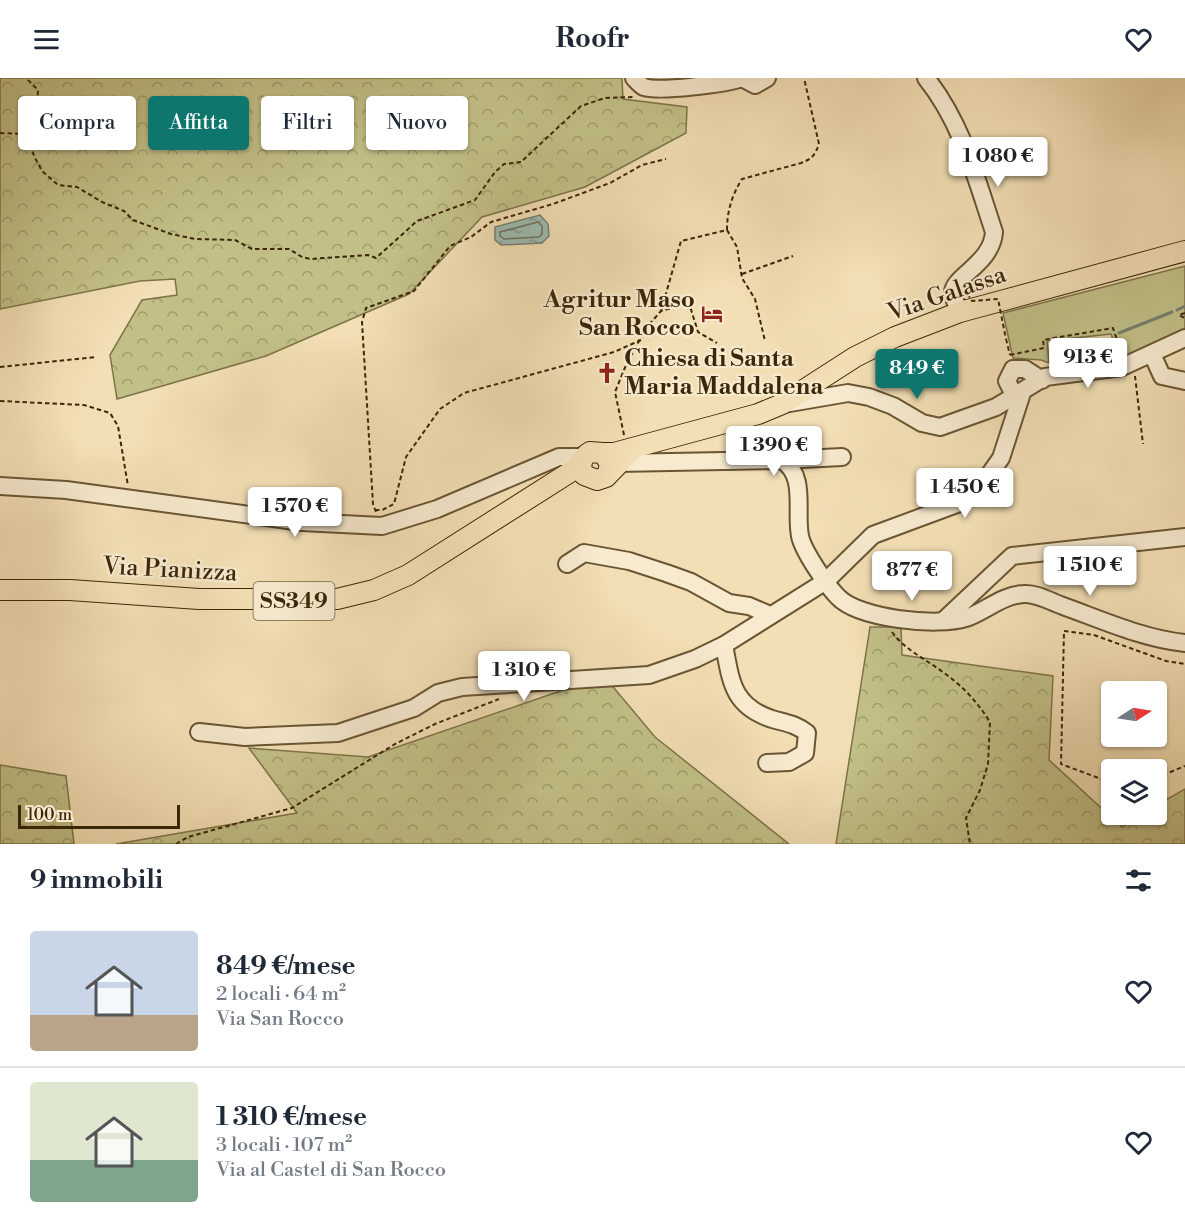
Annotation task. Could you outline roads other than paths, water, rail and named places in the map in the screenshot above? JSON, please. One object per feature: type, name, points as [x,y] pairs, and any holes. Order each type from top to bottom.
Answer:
[{"type":"main road","name":"Via Galassa","points":[[625,456],[758,414],[782,404],[855,357],[895,337],[960,312],[1185,251]]},
{"type":"main road","name":"Via Pianizza","points":[[0,590],[70,590],[199,599],[337,599],[374,590],[408,575],[557,480],[584,466],[590,452],[625,456]]},
{"type":"main road","name":"Via Pianizza","points":[[584,466],[602,479],[625,456]]},
{"type":"street","points":[[638,82],[687,87],[742,78],[754,85],[767,78]]},
{"type":"street","points":[[926,78],[956,125],[994,232],[991,247],[976,268],[957,280],[953,287],[953,294],[960,312]]},
{"type":"street","points":[[782,404],[848,393],[869,397],[892,406],[922,423],[940,426],[996,407],[1050,376],[1126,364],[1185,338]]},
{"type":"street","points":[[1152,354],[1160,373],[1165,378]]},
{"type":"street","points":[[1126,364],[1165,378],[1185,381]]},
{"type":"street","points":[[1020,394],[1012,391],[1007,381],[1013,369],[1025,369],[1042,380]]},
{"type":"street","points":[[200,732],[246,737],[338,733],[414,708],[438,693],[462,687],[650,675],[685,663],[724,645],[826,581],[873,535],[962,502],[977,492],[1001,458],[1020,394]]},
{"type":"street","points":[[625,456],[782,460],[842,457]]},
{"type":"street","points":[[0,486],[66,490],[302,522],[381,526],[437,508],[560,458],[584,466]]},
{"type":"street","points":[[782,460],[792,466],[796,476],[800,537],[826,581],[839,598],[849,605],[879,615],[943,621],[972,616],[1010,596],[1033,595],[1144,634],[1185,643]]},
{"type":"street","points":[[943,621],[1012,556],[1185,537]]},
{"type":"street","points":[[567,564],[584,553],[629,561],[691,582],[729,603],[749,606],[770,615]]},
{"type":"street","points":[[724,645],[734,691],[750,710],[772,719],[798,725],[807,733],[805,753],[789,762],[767,763]]},
{"type":"water","points":[[540,215],[548,224],[549,236],[542,243],[501,245],[495,240],[495,227]]},
{"type":"waterway","points":[[1177,310],[1185,306]]},
{"type":"waterway","points":[[1119,333],[1172,312]]},
{"type":"place","name":"Agritur Maso San Rocco","points":[[712,314]]},
{"type":"place","name":"Chiesa di Santa Maria Maddalena","points":[[607,373]]}]
